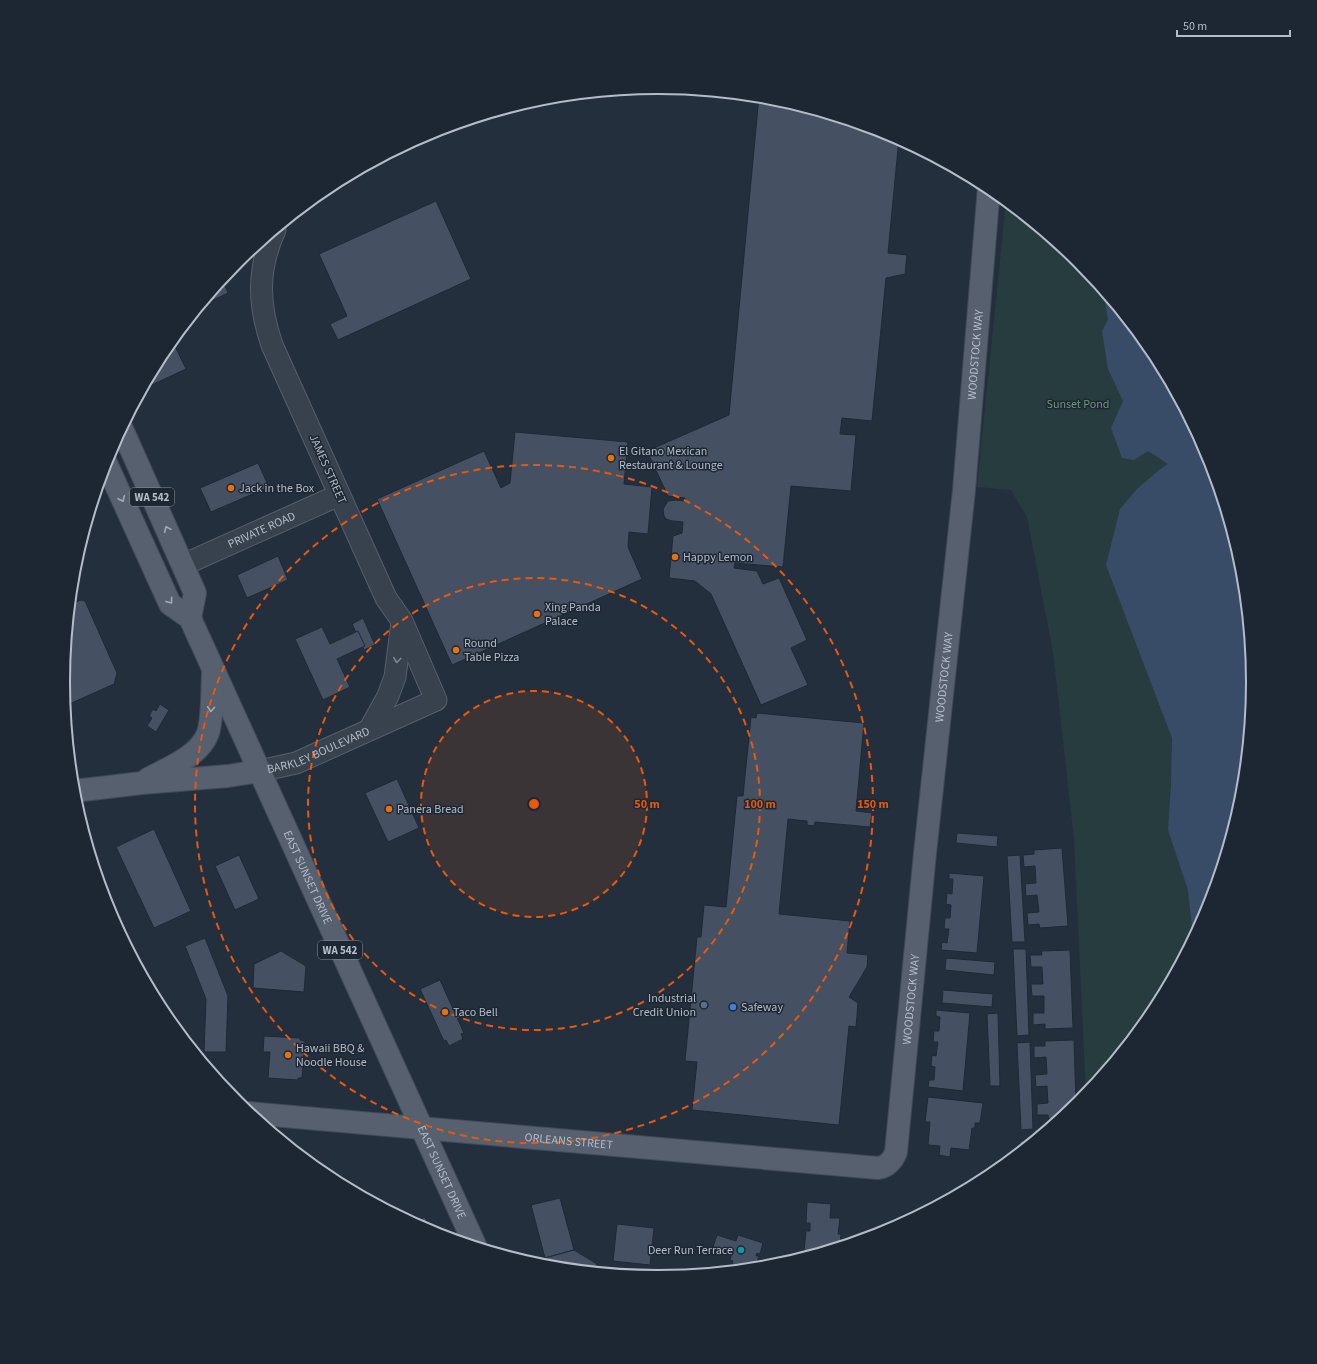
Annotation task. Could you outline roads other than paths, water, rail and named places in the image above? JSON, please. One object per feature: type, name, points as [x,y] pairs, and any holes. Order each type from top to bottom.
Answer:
[{"type":"main road","name":"WOODSTOCK WAY","points":[[888,1164],[896,1152],[926,845],[964,490],[988,195]]},
{"type":"main road","name":"WA 542","points":[[110,471],[170,604],[190,618],[196,593],[125,435]]},
{"type":"main road","name":"EAST SUNSET DRIVE","points":[[190,618],[472,1240]]},
{"type":"main road","points":[[142,783],[191,755],[204,742],[208,734],[210,724],[214,670]]},
{"type":"main road","name":"BARKLEY BOULEVARD","points":[[80,790],[142,783],[228,776],[259,771]]},
{"type":"main road","name":"ORLEANS STREET","points":[[259,1114],[878,1168],[888,1164]]},
{"type":"street","name":"JAMES STREET","points":[[271,239],[268,245],[261,281],[262,302],[266,327],[272,344],[386,598],[402,621],[436,700]]},
{"type":"street","name":"PRIVATE ROAD","points":[[183,564],[339,495]]},
{"type":"street","points":[[369,730],[388,696],[395,677],[402,621]]},
{"type":"street","name":"BARKLEY BOULEVARD","points":[[259,771],[296,763],[436,700]]},
{"type":"water","name":"Sunset Pond","points":[[1104,298],[1148,355],[1186,422],[1216,493],[1236,567],[1242,605],[1246,644],[1247,682],[1246,720],[1242,759],[1236,797],[1227,834],[1216,871],[1192,929],[1188,890],[1168,830],[1172,738],[1106,565],[1120,509],[1137,489],[1168,464],[1148,451],[1134,460],[1122,458],[1111,428],[1123,401],[1108,369],[1102,331],[1108,320]]},
{"type":"place","name":"El Gitano Mexican Restaurant & Lounge","points":[[611,458]]},
{"type":"place","name":"Jack in the Box","points":[[231,488]]},
{"type":"place","name":"Happy Lemon","points":[[675,557]]},
{"type":"place","name":"Xing Panda Palace","points":[[537,614]]},
{"type":"place","name":"Round Table Pizza","points":[[456,650]]},
{"type":"place","name":"Panera Bread","points":[[389,809]]},
{"type":"place","name":"Industrial Credit Union","points":[[704,1005]]},
{"type":"place","name":"Safeway","points":[[733,1007]]},
{"type":"place","name":"Taco Bell","points":[[445,1012]]},
{"type":"place","name":"Hawaii BBQ & Noodle House","points":[[288,1055]]},
{"type":"place","name":"Deer Run Terrace","points":[[741,1250]]}]
